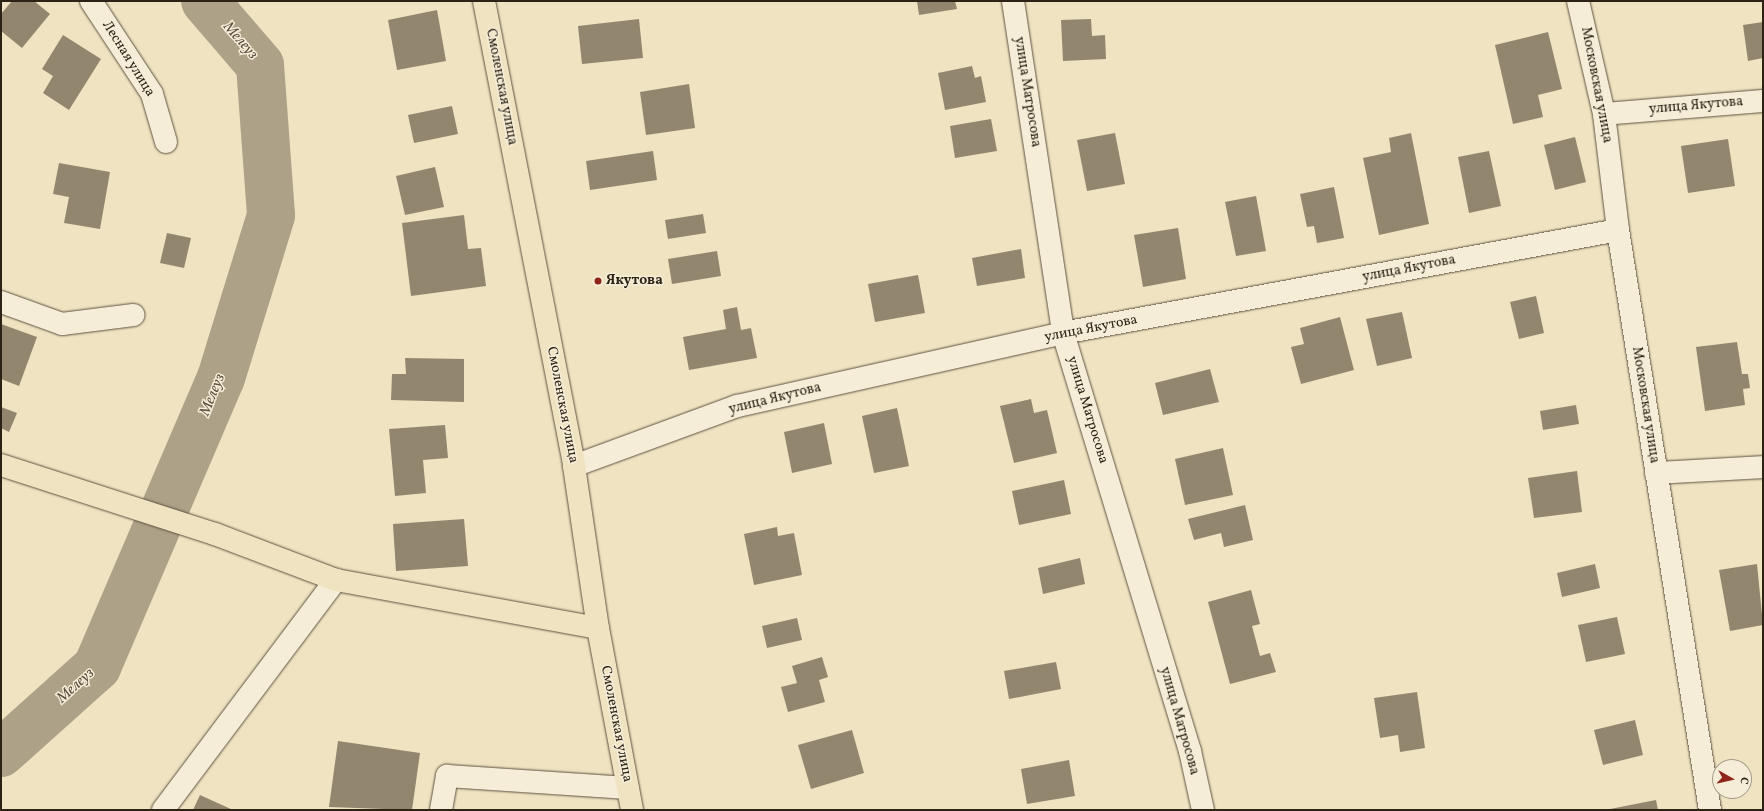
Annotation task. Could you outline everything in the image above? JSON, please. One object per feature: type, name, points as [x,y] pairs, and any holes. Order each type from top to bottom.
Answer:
[{"type":"main road","name":"Смоленская улица","points":[[484,1],[574,466],[598,628],[632,810]]},
{"type":"main road","points":[[1,465],[215,534],[336,580],[598,628]]},
{"type":"street","name":"Лесная улица","points":[[91,1],[152,94],[166,142]]},
{"type":"street","name":"улица Матросова","points":[[1013,1],[1064,333],[1190,751],[1203,810]]},
{"type":"street","name":"Московская улица","points":[[1578,1],[1604,114],[1618,230],[1710,810]]},
{"type":"street","name":"улица Якутова","points":[[1604,114],[1763,101]]},
{"type":"street","name":"улица Якутова","points":[[574,466],[737,406],[1064,333],[1618,230]]},
{"type":"street","points":[[1,302],[62,324],[133,315]]},
{"type":"street","points":[[1656,473],[1763,467]]},
{"type":"street","points":[[163,810],[336,580]]},
{"type":"street","points":[[441,810],[447,776],[628,788]]},
{"type":"building","points":[[12,1],[34,1],[50,14],[22,48],[1,31],[1,14]]},
{"type":"building","points":[[917,1],[955,1],[957,9],[919,15]]},
{"type":"building","points":[[437,10],[446,61],[397,70],[388,20]]},
{"type":"building","points":[[639,19],[643,58],[582,64],[578,26]]},
{"type":"building","points":[[1091,19],[1092,36],[1105,35],[1106,59],[1063,61],[1061,20]]},
{"type":"building","points":[[1763,22],[1763,58],[1748,61],[1743,25]]},
{"type":"building","points":[[1548,32],[1562,89],[1538,95],[1543,117],[1513,124],[1495,45]]},
{"type":"building","points":[[63,35],[101,59],[69,110],[43,93],[53,76],[42,69]]},
{"type":"building","points":[[972,66],[975,78],[981,76],[986,102],[945,110],[938,73]]},
{"type":"building","points":[[689,84],[695,128],[646,135],[640,92]]},
{"type":"building","points":[[452,106],[458,134],[414,143],[408,115]]},
{"type":"building","points":[[991,119],[997,151],[955,158],[950,126]]},
{"type":"building","points":[[1115,133],[1125,184],[1087,191],[1077,140]]},
{"type":"building","points":[[1411,133],[1429,224],[1379,235],[1363,158],[1391,152],[1389,138]]},
{"type":"building","points":[[1575,137],[1586,182],[1555,190],[1544,145]]},
{"type":"building","points":[[1728,139],[1735,186],[1688,193],[1681,146]]},
{"type":"building","points":[[653,151],[657,180],[590,190],[586,161]]},
{"type":"building","points":[[1489,151],[1501,206],[1469,213],[1458,157]]},
{"type":"building","points":[[59,163],[110,172],[100,229],[64,223],[69,197],[53,194]]},
{"type":"building","points":[[435,167],[444,207],[405,215],[396,176]]},
{"type":"building","points":[[1334,187],[1344,238],[1317,243],[1314,226],[1307,227],[1300,194]]},
{"type":"building","points":[[1256,196],[1266,251],[1236,256],[1225,202]]},
{"type":"building","points":[[703,214],[706,233],[668,239],[665,220]]},
{"type":"building","points":[[464,215],[468,249],[481,248],[486,286],[411,296],[402,223]]},
{"type":"building","points":[[1178,228],[1186,279],[1143,287],[1134,235]]},
{"type":"building","points":[[167,233],[191,238],[184,268],[160,263]]},
{"type":"building","points":[[1021,249],[1025,278],[977,286],[972,258]]},
{"type":"building","points":[[717,251],[721,276],[672,284],[668,259]]},
{"type":"building","points":[[918,275],[925,313],[875,322],[868,284]]},
{"type":"building","points":[[1536,296],[1544,333],[1519,339],[1510,302]]},
{"type":"building","points":[[737,307],[741,330],[751,328],[757,358],[689,370],[683,337],[726,329],[723,310]]},
{"type":"building","points":[[1402,312],[1412,358],[1377,366],[1366,319]]},
{"type":"building","points":[[1340,317],[1354,370],[1301,384],[1291,347],[1304,344],[1300,328]]},
{"type":"building","points":[[1,324],[37,337],[19,386],[1,379]]},
{"type":"building","points":[[1737,342],[1742,374],[1748,374],[1750,388],[1743,389],[1745,405],[1705,411],[1696,347]]},
{"type":"building","points":[[405,358],[464,359],[464,402],[391,400],[392,374],[406,374]]},
{"type":"building","points":[[1210,369],[1219,402],[1163,415],[1155,383]]},
{"type":"building","points":[[1031,399],[1034,413],[1047,410],[1057,453],[1014,463],[1000,406]]},
{"type":"building","points":[[1576,405],[1579,424],[1543,430],[1540,411]]},
{"type":"building","points":[[1,407],[17,413],[9,432],[1,428]]},
{"type":"building","points":[[897,408],[909,466],[874,473],[862,416]]},
{"type":"building","points":[[824,423],[832,464],[792,473],[784,432]]},
{"type":"building","points":[[445,425],[448,458],[423,460],[426,493],[395,496],[389,429]]},
{"type":"building","points":[[1223,448],[1233,495],[1185,505],[1175,459]]},
{"type":"building","points":[[1577,471],[1582,512],[1534,518],[1528,478]]},
{"type":"building","points":[[1064,480],[1071,514],[1019,525],[1012,491]]},
{"type":"building","points":[[1245,505],[1253,540],[1224,547],[1221,533],[1194,540],[1188,519]]},
{"type":"building","points":[[464,519],[468,566],[396,571],[393,524]]},
{"type":"building","points":[[777,527],[778,536],[794,533],[802,575],[754,585],[744,534]]},
{"type":"building","points":[[1080,558],[1085,584],[1043,594],[1038,568]]},
{"type":"building","points":[[1595,564],[1600,588],[1562,597],[1557,573]]},
{"type":"building","points":[[1757,564],[1763,625],[1730,631],[1719,570]]},
{"type":"building","points":[[1251,590],[1260,624],[1252,626],[1260,656],[1270,653],[1276,672],[1230,684],[1208,602]]},
{"type":"building","points":[[1617,617],[1625,654],[1586,662],[1578,625]]},
{"type":"building","points":[[797,618],[802,640],[767,648],[762,626]]},
{"type":"building","points":[[822,657],[828,677],[819,680],[825,702],[788,712],[781,687],[797,683],[792,666]]},
{"type":"building","points":[[1056,662],[1061,689],[1009,699],[1004,671]]},
{"type":"building","points":[[1417,692],[1425,748],[1400,752],[1398,735],[1380,738],[1374,698]]},
{"type":"building","points":[[1635,720],[1643,755],[1603,765],[1594,730]]},
{"type":"building","points":[[852,730],[864,773],[811,789],[798,745]]},
{"type":"building","points":[[338,741],[420,753],[412,810],[329,807]]},
{"type":"building","points":[[1069,760],[1075,796],[1027,804],[1021,769]]},
{"type":"building","points":[[200,795],[233,810],[193,810]]},
{"type":"building","points":[[1656,800],[1658,810],[1610,810],[1610,809]]},
{"type":"waterway","name":"Мелеуз","points":[[1,753],[97,667],[221,378],[271,215],[260,65],[205,1]]},
{"type":"place","name":"Якутова","points":[[598,281]]}]
